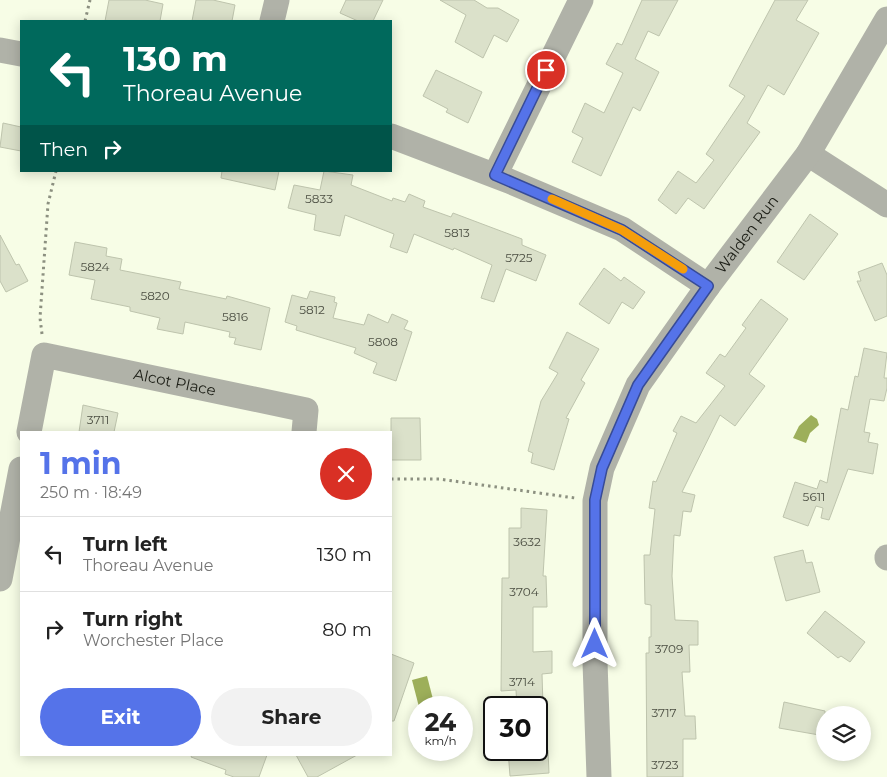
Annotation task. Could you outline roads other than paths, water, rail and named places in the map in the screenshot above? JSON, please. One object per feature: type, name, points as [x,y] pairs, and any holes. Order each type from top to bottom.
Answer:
[{"type":"street","points":[[272,20],[277,0]]},
{"type":"street","points":[[495,175],[581,0]]},
{"type":"street","name":"Walden Run","points":[[599,777],[595,662],[595,500],[602,468],[638,385],[708,286],[808,154],[887,19]]},
{"type":"street","points":[[0,50],[20,54]]},
{"type":"street","points":[[392,136],[495,175],[622,230],[708,286]]},
{"type":"street","points":[[808,154],[887,205]]},
{"type":"street","name":"Alcot Place","points":[[29,431],[44,355],[305,421]]},
{"type":"street","points":[[0,579],[20,474]]}]
